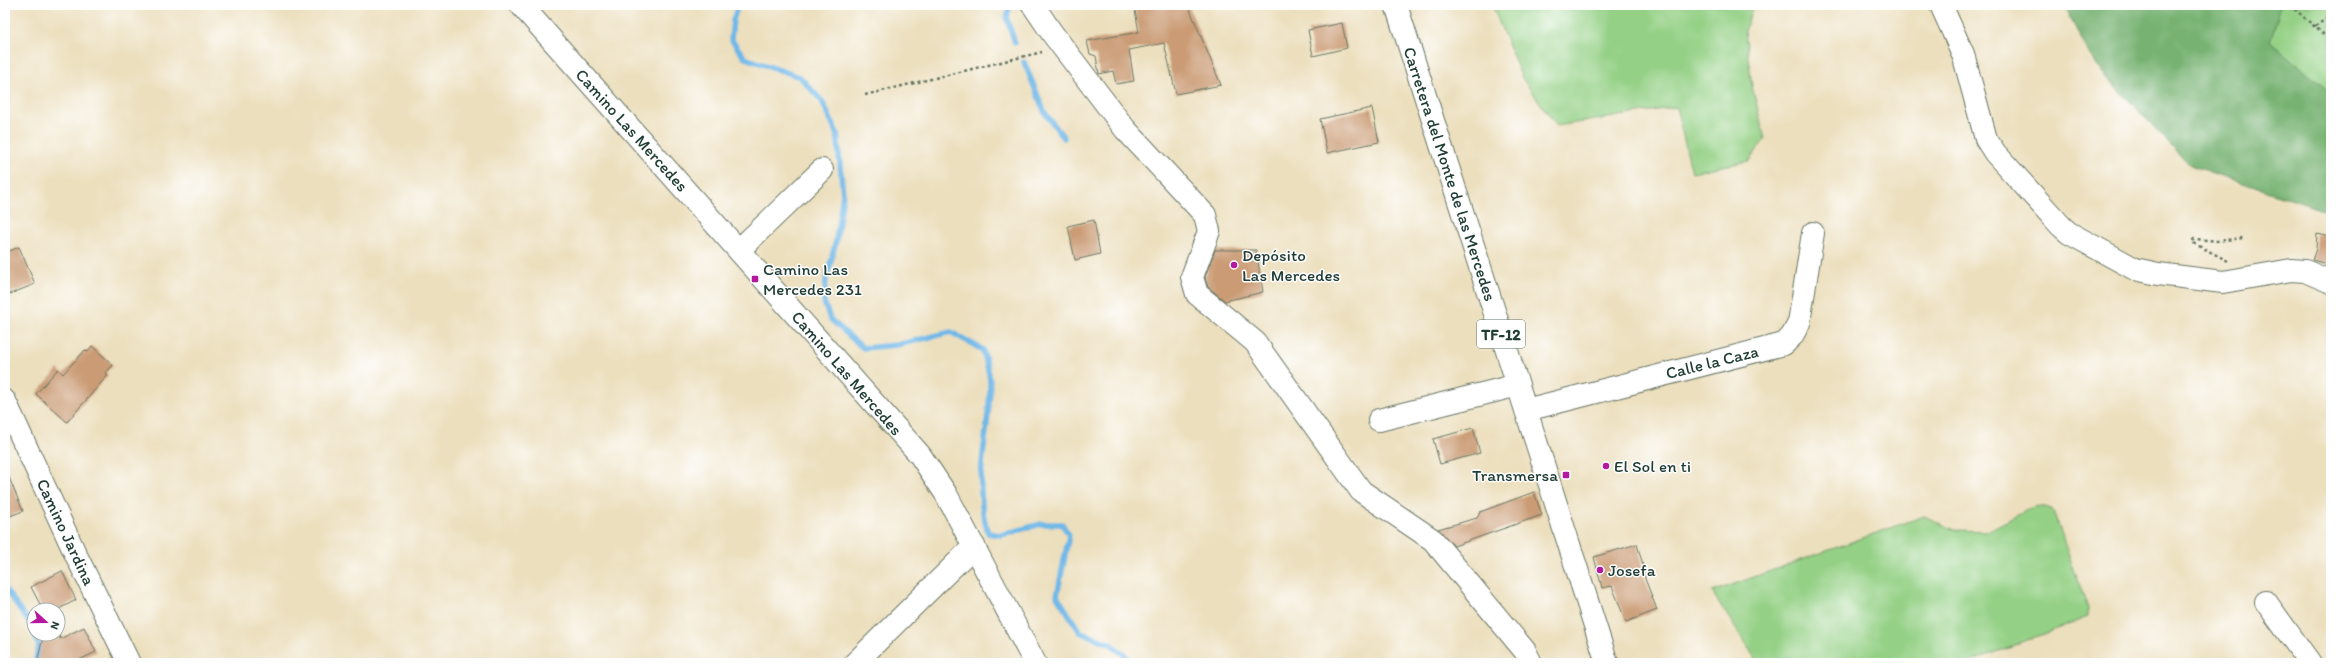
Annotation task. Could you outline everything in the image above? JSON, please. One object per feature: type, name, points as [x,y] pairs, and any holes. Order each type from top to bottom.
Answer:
[{"type":"street","name":"Camino Las Mercedes","points":[[521,5],[920,455],[940,482],[1035,663]]},
{"type":"street","points":[[1033,5],[1062,47],[1125,129],[1205,214],[1209,231],[1192,277],[1197,294],[1255,342],[1361,491],[1433,540],[1525,651],[1531,663]]},
{"type":"street","name":"Carretera del Monte de las Mercedes","points":[[1396,5],[1607,663]]},
{"type":"street","points":[[1941,5],[1963,54],[1986,139],[1995,153],[2061,226],[2135,269],[2158,274],[2223,282],[2290,270],[2305,272],[2331,282]]},
{"type":"street","points":[[738,250],[822,170]]},
{"type":"street","name":"Calle la Caza","points":[[1526,410],[1784,344],[1792,336],[1799,323],[1813,233]]},
{"type":"street","points":[[1379,420],[1518,385]]},
{"type":"street","name":"Camino Jardina","points":[[5,401],[75,553],[129,663]]},
{"type":"street","points":[[855,663],[974,546]]},
{"type":"street","points":[[2266,602],[2310,663]]},
{"type":"path","points":[[2290,5],[2331,41]]},
{"type":"path","points":[[2315,26],[2331,16]]},
{"type":"path","points":[[865,95],[1062,47]]},
{"type":"path","points":[[2232,262],[2192,242],[2194,239],[2217,241],[2242,238]]},
{"type":"green space","points":[[1492,5],[1753,5],[1745,31],[1752,86],[1765,139],[1749,161],[1692,172],[1676,107],[1557,126],[1522,78]]},
{"type":"green space","points":[[2063,5],[2281,5],[2270,42],[2331,93],[2331,213],[2190,165],[2096,66]]},
{"type":"green space","points":[[2281,5],[2331,5],[2331,93],[2270,42]]},
{"type":"green space","points":[[2035,506],[2052,508],[2088,608],[2088,617],[1967,663],[1758,663],[1712,592],[1924,516],[1955,530],[1987,531]]},
{"type":"building","points":[[1134,5],[1188,5],[1221,85],[1176,94],[1164,43],[1129,50],[1134,81],[1116,84],[1113,71],[1099,74],[1096,56],[1090,54],[1087,41],[1139,32]]},
{"type":"building","points":[[1342,23],[1347,48],[1313,56],[1308,30]]},
{"type":"building","points":[[1372,108],[1379,142],[1327,153],[1320,119]]},
{"type":"building","points":[[1094,220],[1100,254],[1075,260],[1068,226]]},
{"type":"building","points":[[2317,234],[2331,237],[2331,265],[2312,260],[2316,249]]},
{"type":"building","points":[[19,247],[35,284],[5,296],[5,253]]},
{"type":"building","name":"Depósito Las Mercedes","points":[[1215,250],[1256,250],[1263,292],[1225,301],[1208,287],[1205,277]]},
{"type":"building","points":[[92,346],[113,365],[106,373],[108,375],[67,422],[36,394],[58,369],[63,374],[85,350],[87,352]]},
{"type":"building","points":[[1473,428],[1480,453],[1440,464],[1433,439]]},
{"type":"building","points":[[5,468],[23,511],[5,518]]},
{"type":"building","points":[[1534,492],[1542,515],[1454,546],[1438,529],[1477,518],[1480,512]]},
{"type":"building","points":[[1637,544],[1646,576],[1644,576],[1657,610],[1626,622],[1612,586],[1602,588],[1594,557]]},
{"type":"building","points":[[62,571],[76,600],[66,605],[66,602],[39,602],[31,587]]},
{"type":"building","points":[[84,627],[96,652],[73,663],[37,663],[42,642],[66,642],[66,636]]},
{"type":"waterway","points":[[738,5],[733,20],[731,39],[745,58],[800,77],[822,101],[837,133],[843,194],[836,241],[826,280],[824,302],[830,319],[863,348],[897,345],[951,332],[983,350],[990,379],[981,476],[983,514],[988,533],[1001,535],[1041,524],[1062,524],[1069,535],[1057,596],[1080,632],[1111,644],[1134,663]]},
{"type":"waterway","points":[[1009,5],[1007,19],[1015,43]]},
{"type":"waterway","points":[[1024,62],[1045,113],[1064,138]]},
{"type":"waterway","points":[[5,589],[26,618]]},
{"type":"waterway","points":[[35,663],[39,646],[37,642]]},
{"type":"place","name":"Depósito Las Mercedes","points":[[1234,265]]},
{"type":"place","name":"Camino Las Mercedes 231","points":[[755,279]]},
{"type":"place","name":"El Sol en ti","points":[[1606,466]]},
{"type":"place","name":"Transmersa","points":[[1566,475]]},
{"type":"place","name":"Josefa","points":[[1600,570]]}]
